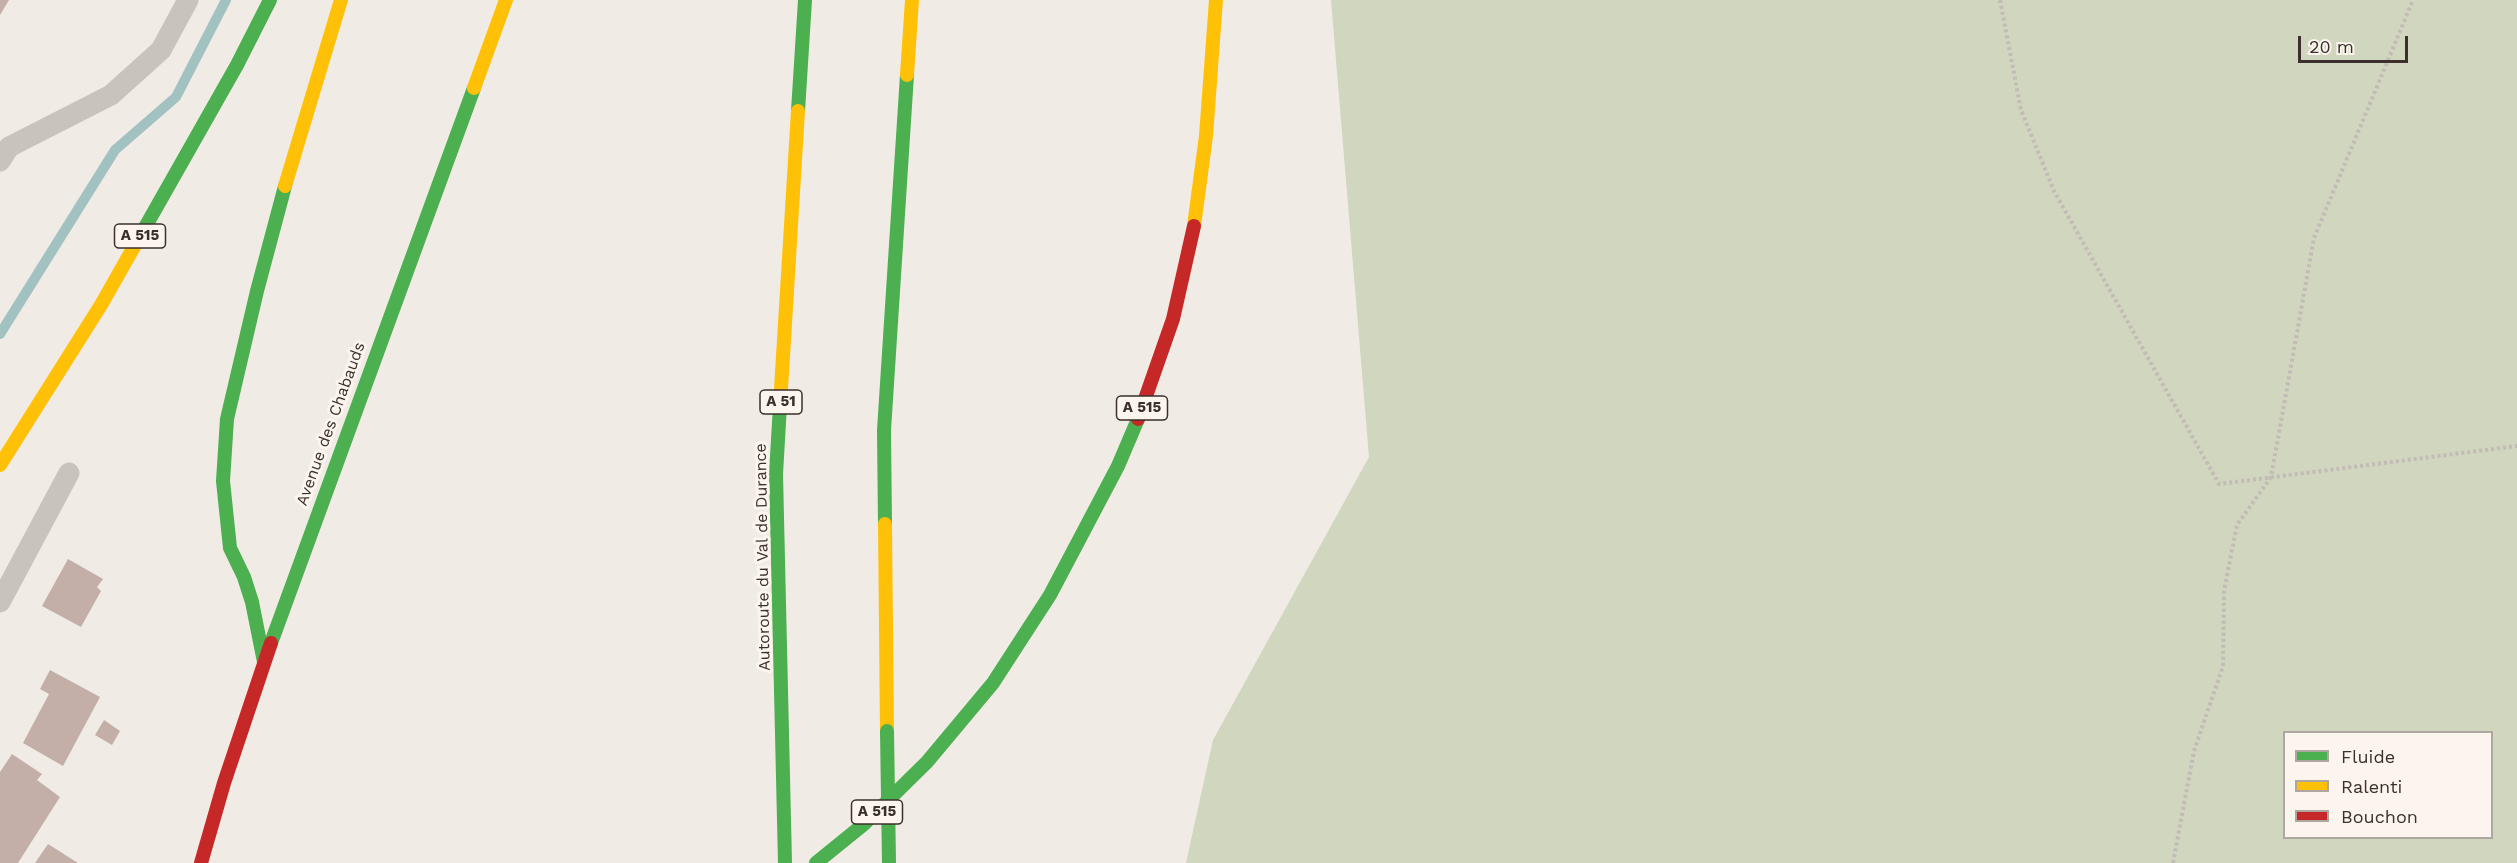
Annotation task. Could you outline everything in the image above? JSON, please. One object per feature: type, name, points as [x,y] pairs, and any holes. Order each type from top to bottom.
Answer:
[{"type":"main road","name":"A 515","points":[[0,465],[101,305],[237,65],[270,0]]},
{"type":"main road","points":[[264,662],[252,603],[244,577],[230,548],[223,481],[227,419],[257,291],[298,138],[341,0]]},
{"type":"main road","name":"Avenue des Chabauds","points":[[201,863],[224,783],[264,662],[377,346],[506,0]]},
{"type":"main road","name":"Autoroute du Val de Durance","points":[[785,863],[776,474],[805,0]]},
{"type":"main road","points":[[889,863],[884,430],[912,0]]},
{"type":"main road","name":"A 515","points":[[818,861],[864,824],[927,762],[993,683],[1050,596],[1118,466],[1148,396],[1173,319],[1193,232],[1206,136],[1216,0]]},
{"type":"lane","points":[[0,161],[9,147],[111,95],[161,50],[188,0]]},
{"type":"lane","points":[[0,602],[69,473]]},
{"type":"path","points":[[2000,0],[2021,110],[2054,191],[2219,484],[2517,446]]},
{"type":"path","points":[[2173,863],[2194,751],[2223,666],[2224,591],[2237,525],[2271,477],[2314,238],[2413,0]]},
{"type":"green space","points":[[1331,0],[2517,0],[2517,863],[1186,863],[1213,740],[1369,457]]},
{"type":"building","points":[[0,0],[9,0],[0,15]]},
{"type":"building","points":[[68,559],[103,579],[97,587],[101,591],[81,627],[42,606]]},
{"type":"building","points":[[50,670],[100,697],[63,766],[23,743],[49,694],[40,689]]},
{"type":"building","points":[[104,720],[120,731],[112,745],[95,735]]},
{"type":"building","points":[[12,754],[42,774],[37,780],[60,797],[18,863],[0,863],[0,772]]},
{"type":"building","points":[[48,844],[78,863],[35,863]]},
{"type":"waterway","points":[[0,334],[115,150],[176,97],[226,0]]},
{"type":"traffic: fast","points":[[139,238],[237,65],[270,0]]},
{"type":"traffic: fast","points":[[798,111],[805,0]]},
{"type":"traffic: fast","points":[[885,524],[884,430],[907,75]]},
{"type":"traffic: fast","points":[[271,643],[474,88]]},
{"type":"traffic: fast","points":[[264,662],[252,602],[244,577],[230,548],[223,481],[227,419],[257,291],[285,186]]},
{"type":"traffic: fast","points":[[780,405],[776,474],[785,863]]},
{"type":"traffic: fast","points":[[816,863],[864,824],[927,762],[993,683],[1050,595],[1118,466],[1138,419]]},
{"type":"traffic: fast","points":[[887,731],[889,863]]},
{"type":"traffic: slow","points":[[285,186],[341,0]]},
{"type":"traffic: slow","points":[[474,88],[506,0]]},
{"type":"traffic: slow","points":[[907,75],[912,0]]},
{"type":"traffic: slow","points":[[1194,226],[1206,136],[1216,0]]},
{"type":"traffic: slow","points":[[780,405],[798,111]]},
{"type":"traffic: slow","points":[[0,465],[101,305],[139,238]]},
{"type":"traffic: slow","points":[[885,524],[887,731]]},
{"type":"traffic: jam","points":[[1138,419],[1173,319],[1194,226]]},
{"type":"traffic: jam","points":[[201,863],[224,783],[271,643]]}]
